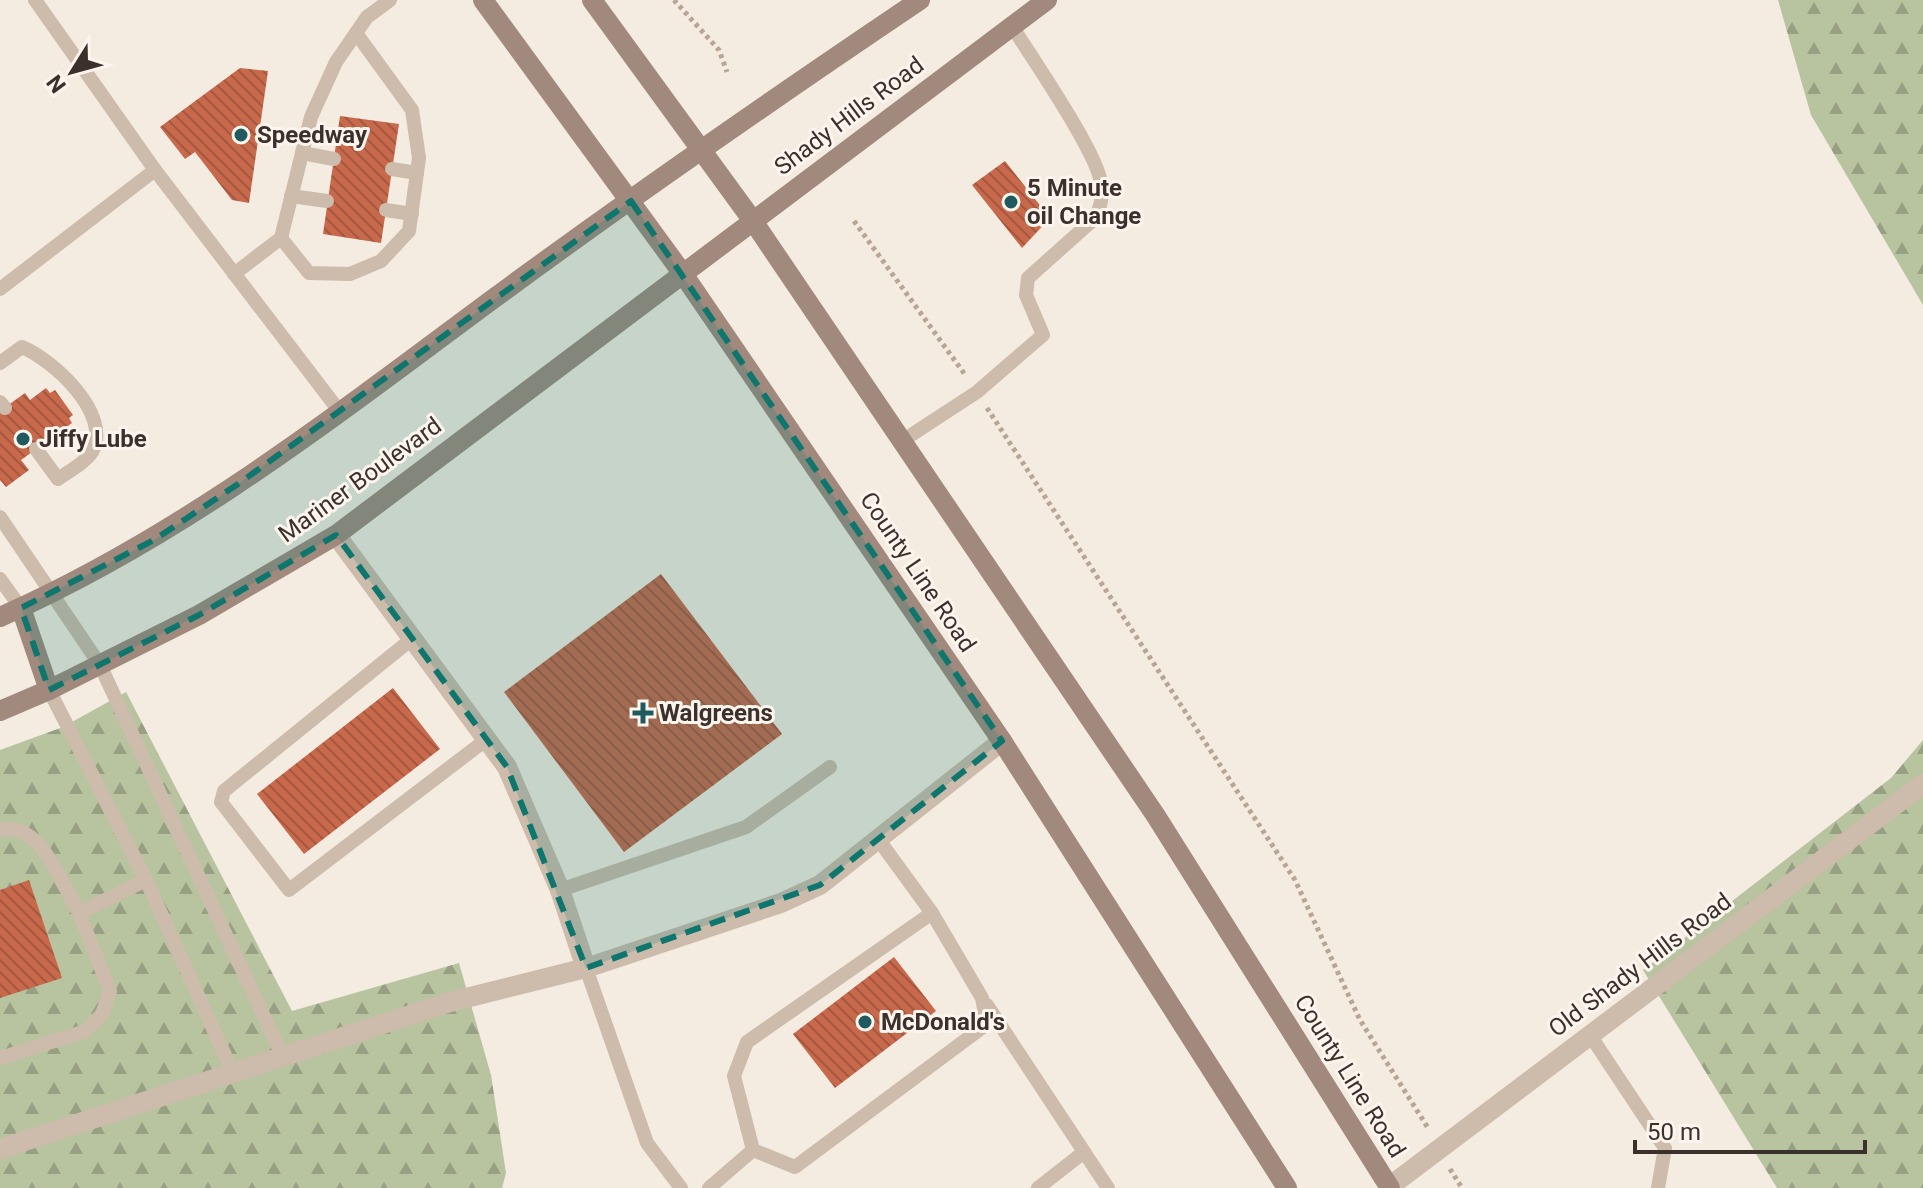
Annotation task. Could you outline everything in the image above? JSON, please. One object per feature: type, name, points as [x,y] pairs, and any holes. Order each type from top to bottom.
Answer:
[{"type":"main road","name":"County Line Road","points":[[483,0],[683,274],[1002,741],[1287,1188]]},
{"type":"main road","name":"County Line Road","points":[[592,0],[753,221],[1156,816],[1390,1187]]},
{"type":"main road","points":[[0,617],[54,593],[154,540],[340,412],[700,148],[920,0]]},
{"type":"main road","name":"Shady Hills Road","points":[[683,274],[1047,0]]},
{"type":"main road","name":"Mariner Boulevard","points":[[0,711],[199,615],[336,535],[683,274]]},
{"type":"main road","points":[[21,608],[49,690]]},
{"type":"street","points":[[336,535],[507,767],[560,890],[586,968]]},
{"type":"street","points":[[0,1149],[450,1002],[586,968],[781,903],[820,885],[1002,741]]},
{"type":"street","name":"Old Shady Hills Road","points":[[1390,1187],[1923,784]]},
{"type":"lane","points":[[35,0],[155,170],[340,412]]},
{"type":"lane","points":[[234,274],[281,238],[311,117],[330,76],[356,33],[367,17],[390,0]]},
{"type":"lane","points":[[902,441],[977,392],[1043,335],[1026,295],[1028,278],[1062,243],[1094,219],[1100,208],[1101,180],[1089,155],[1012,26]]},
{"type":"lane","points":[[281,238],[309,273],[350,274],[381,261],[409,231],[419,158],[412,110],[356,33]]},
{"type":"lane","points":[[302,153],[334,159]]},
{"type":"lane","points":[[392,169],[417,173]]},
{"type":"lane","points":[[0,289],[155,170]]},
{"type":"lane","points":[[291,196],[327,201]]},
{"type":"lane","points":[[386,210],[412,214]]},
{"type":"lane","points":[[0,363],[22,347],[41,355],[57,368],[96,418],[97,437],[92,454],[58,479],[36,449]]},
{"type":"lane","points":[[0,517],[100,665],[282,1055]]},
{"type":"lane","points":[[0,579],[21,608]]},
{"type":"lane","points":[[413,638],[224,791],[221,802],[289,890],[487,739]]},
{"type":"lane","points":[[49,690],[146,880],[233,1073]]},
{"type":"lane","points":[[560,890],[746,827],[830,767]]},
{"type":"lane","points":[[0,830],[8,828],[26,833],[41,846],[79,913],[110,991],[102,1014],[86,1031],[0,1058]]},
{"type":"lane","points":[[878,839],[932,913],[982,998],[1108,1188]]},
{"type":"lane","points":[[79,913],[146,880]]},
{"type":"lane","points":[[753,1150],[734,1076],[747,1042],[932,913]]},
{"type":"lane","points":[[586,968],[647,1143],[681,1188]]},
{"type":"lane","points":[[753,1150],[795,1167],[987,1024],[982,998]]},
{"type":"lane","points":[[1590,1035],[1665,1148],[1658,1188]]},
{"type":"lane","points":[[709,1188],[753,1150]]},
{"type":"lane","points":[[1038,1188],[1084,1152]]},
{"type":"path","points":[[674,0],[719,50],[727,72]]},
{"type":"path","points":[[854,221],[977,392],[1295,880],[1360,1020],[1425,1121],[1438,1150],[1462,1188]]},
{"type":"highlighted area","points":[[631,201],[1002,741],[820,885],[586,968],[507,767],[336,535],[199,615],[49,690],[21,608],[154,540],[238,484]]},
{"type":"green space","points":[[1778,0],[1923,0],[1923,305],[1811,115]]},
{"type":"green space","points":[[126,692],[292,1011],[459,963],[491,1075],[506,1173],[502,1188],[0,1188],[0,750],[63,727]]},
{"type":"green space","points":[[1923,740],[1923,1188],[1777,1188],[1643,970],[1891,778]]},
{"type":"building","points":[[240,68],[268,71],[249,203],[232,200],[195,152],[185,159],[160,127]]},
{"type":"building","points":[[340,116],[399,124],[381,243],[323,234]]},
{"type":"building","name":"5 Minute oil Change","points":[[1005,161],[1050,218],[1022,248],[972,185]]},
{"type":"building","points":[[46,388],[50,393],[55,390],[73,415],[69,418],[72,423],[21,460],[29,470],[6,487],[0,480],[0,411],[25,393],[30,400]]},
{"type":"building","name":"Walgreens","points":[[661,574],[782,734],[624,852],[504,692]]},
{"type":"building","points":[[393,688],[440,749],[304,854],[257,794]]},
{"type":"building","points":[[29,880],[62,978],[0,998],[0,890]]},
{"type":"building","name":"McDonald's","points":[[894,957],[936,1011],[835,1088],[793,1034]]},
{"type":"place","name":"Speedway","points":[[241,135]]},
{"type":"place","name":"5 Minute oil Change","points":[[1011,202]]},
{"type":"place","name":"Jiffy Lube","points":[[23,439]]},
{"type":"place","name":"Walgreens","points":[[643,713]]},
{"type":"place","name":"McDonald's","points":[[865,1022]]}]
